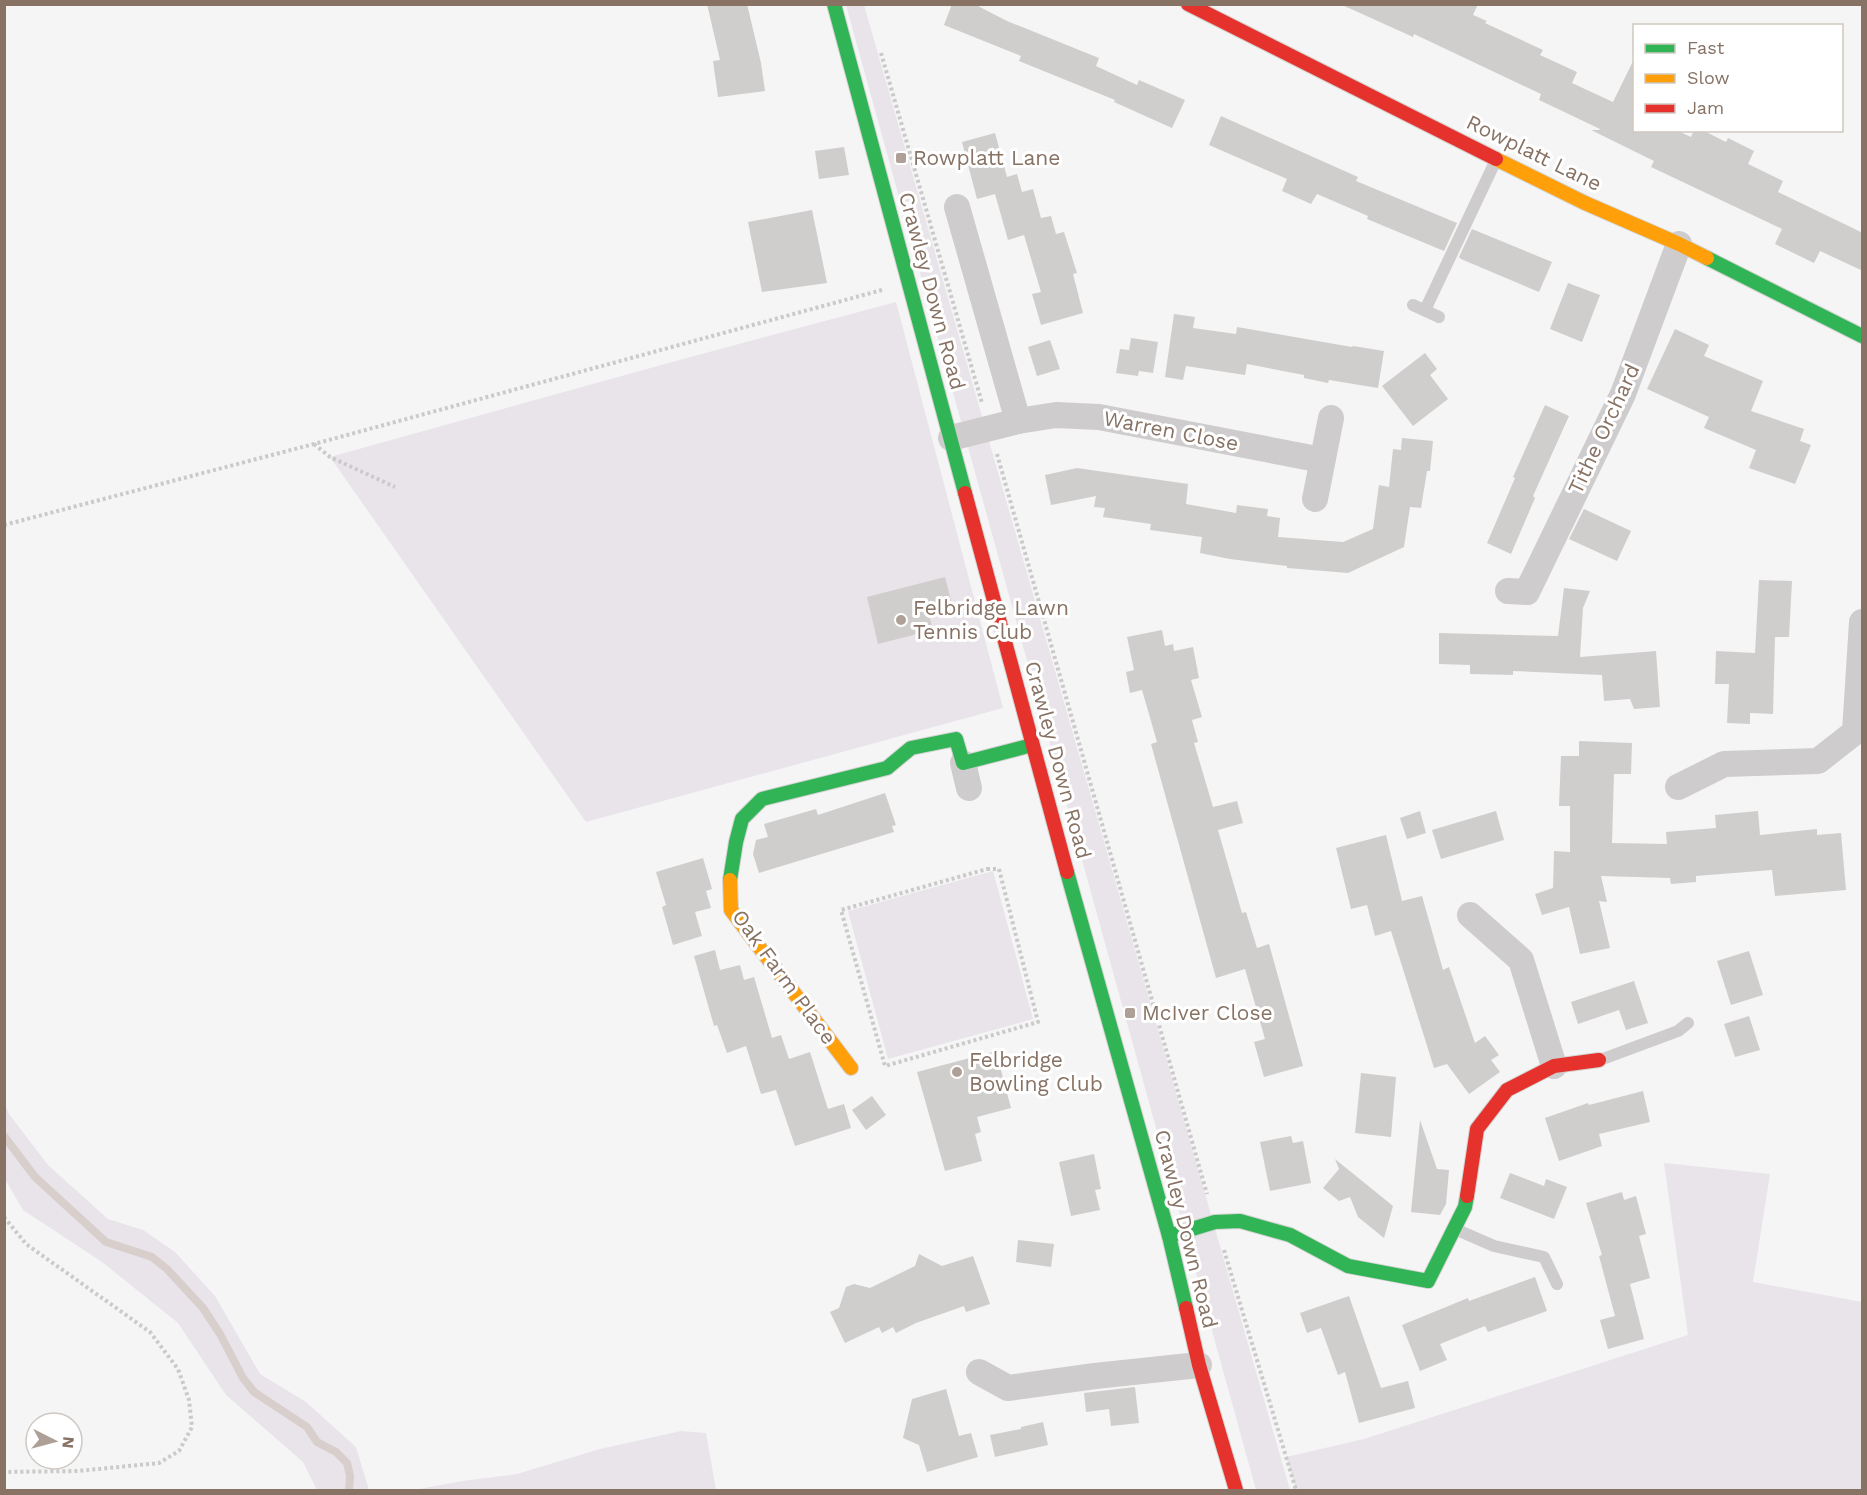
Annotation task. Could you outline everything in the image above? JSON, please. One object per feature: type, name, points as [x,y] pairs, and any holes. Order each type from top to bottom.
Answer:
[{"type":"street","name":"Crawley Down Road","points":[[834,4],[1032,745],[1169,1236],[1199,1365],[1236,1491]]},
{"type":"street","name":"Rowplatt Lane","points":[[1188,4],[1496,159],[1586,203],[1679,244],[1863,336]]},
{"type":"street","points":[[957,207],[1018,421]]},
{"type":"street","name":"Tithe Orchard","points":[[1508,591],[1527,592],[1623,394],[1679,244]]},
{"type":"street","name":"Warren Close","points":[[951,438],[990,430],[1018,421],[1056,415],[1099,417],[1322,460]]},
{"type":"street","points":[[1316,499],[1331,418]]},
{"type":"street","points":[[1678,787],[1724,764],[1818,761],[1855,732],[1863,622]]},
{"type":"street","name":"Oak Farm Place","points":[[851,1068],[731,910],[730,879],[742,819],[762,799],[887,768],[911,748],[956,739],[969,788]]},
{"type":"street","points":[[963,763],[1032,745]]},
{"type":"street","points":[[1470,915],[1521,960],[1554,1066]]},
{"type":"street","points":[[1169,1236],[1215,1222],[1240,1221],[1290,1235],[1348,1266],[1428,1281],[1465,1207],[1477,1129],[1507,1090],[1554,1066],[1599,1060]]},
{"type":"street","points":[[978,1372],[1008,1388],[1199,1365]]},
{"type":"lane","points":[[1439,317],[1419,307],[1496,159]]},
{"type":"lane","points":[[1599,1060],[1678,1031],[1688,1023]]},
{"type":"lane","points":[[1454,1228],[1494,1246],[1544,1257],[1557,1284]]},
{"type":"path","points":[[880,50],[1215,1222],[1296,1491]]},
{"type":"path","points":[[4,525],[907,284]]},
{"type":"path","points":[[314,444],[330,457],[395,487]]},
{"type":"path","points":[[987,869],[999,869],[1038,1022],[885,1066],[841,910],[987,869]]},
{"type":"path","points":[[4,1217],[26,1244],[150,1332],[178,1369],[189,1400],[192,1427],[179,1451],[159,1463],[78,1471],[4,1472]]},
{"type":"shaded area","points":[[846,5],[864,5],[1290,1490],[1256,1490]]},
{"type":"shaded area","points":[[896,302],[1003,708],[586,822],[330,457]]},
{"type":"shaded area","points":[[993,871],[1033,1019],[888,1059],[848,911]]},
{"type":"shaded area","points":[[4,1102],[9,1114],[48,1165],[108,1219],[143,1230],[175,1252],[215,1296],[260,1374],[306,1402],[356,1447],[369,1490],[317,1490],[303,1462],[226,1395],[178,1323],[102,1262],[23,1210],[5,1179]]},
{"type":"shaded area","points":[[1664,1163],[1770,1174],[1753,1282],[1862,1302],[1862,1490],[1296,1490],[1286,1457],[1364,1439],[1688,1335]]},
{"type":"shaded area","points":[[681,1431],[706,1433],[716,1490],[414,1490],[517,1474],[600,1449]]},
{"type":"building","points":[[707,4],[747,4],[765,91],[718,97],[713,61],[720,60]]},
{"type":"building","points":[[952,4],[974,4],[1007,21],[1099,58],[1096,66],[1137,85],[1139,80],[1185,100],[1172,128],[1114,102],[1115,100],[1019,61],[1021,56],[944,25]]},
{"type":"building","points":[[1340,4],[1478,4],[1473,15],[1543,50],[1540,55],[1577,72],[1572,83],[1613,102],[1633,61],[1633,132],[1680,132],[1691,137],[1693,132],[1706,132],[1726,142],[1728,138],[1754,151],[1748,164],[1783,181],[1778,192],[1863,233],[1863,271],[1820,251],[1814,263],[1775,244],[1782,229],[1651,167],[1654,161],[1591,130],[1600,129],[1539,100],[1541,94],[1414,34],[1413,37]]},
{"type":"building","points":[[1221,116],[1358,177],[1356,181],[1457,223],[1444,251],[1367,219],[1368,216],[1317,194],[1311,204],[1282,191],[1287,179],[1209,145]]},
{"type":"building","points":[[995,133],[1007,177],[1017,174],[1022,192],[1033,189],[1041,218],[1051,216],[1056,234],[1064,232],[1077,273],[1073,274],[1083,313],[1041,325],[1032,294],[1041,292],[1024,235],[1008,240],[995,194],[977,199],[962,142]]},
{"type":"building","points":[[844,147],[849,175],[819,179],[815,151]]},
{"type":"building","points":[[812,210],[827,283],[762,292],[748,222]]},
{"type":"building","points":[[1472,229],[1552,262],[1539,292],[1461,259],[1459,257]]},
{"type":"building","points":[[1568,283],[1600,295],[1582,342],[1550,329]]},
{"type":"building","points":[[1174,314],[1195,317],[1193,328],[1236,334],[1237,327],[1384,351],[1378,388],[1329,380],[1328,383],[1304,378],[1304,375],[1247,364],[1245,375],[1186,366],[1183,380],[1165,377]]},
{"type":"building","points":[[1675,329],[1709,345],[1704,356],[1763,381],[1751,411],[1804,429],[1800,441],[1811,445],[1795,484],[1749,468],[1756,450],[1704,428],[1709,417],[1647,389]]},
{"type":"building","points":[[1131,338],[1158,342],[1153,373],[1139,371],[1138,376],[1116,373],[1120,349],[1129,350]]},
{"type":"building","points":[[1050,340],[1060,369],[1037,376],[1028,347]]},
{"type":"building","points":[[1425,353],[1437,369],[1430,375],[1448,399],[1413,426],[1382,386]]},
{"type":"building","points":[[1545,405],[1569,416],[1533,496],[1535,498],[1511,554],[1487,543]]},
{"type":"building","points":[[1402,438],[1433,441],[1430,471],[1427,471],[1421,508],[1410,507],[1404,547],[1348,573],[1287,568],[1287,566],[1200,553],[1202,537],[1150,530],[1151,524],[1103,517],[1105,508],[1094,507],[1096,496],[1051,505],[1045,475],[1077,468],[1188,484],[1186,504],[1236,513],[1237,505],[1268,509],[1267,516],[1280,518],[1278,537],[1343,542],[1373,529],[1379,485],[1389,487],[1393,449],[1401,450]]},
{"type":"building","points":[[1584,509],[1631,531],[1617,561],[1569,539]]},
{"type":"building","name":"Felbridge Lawn Tennis Club","points":[[945,577],[952,604],[928,610],[933,630],[878,644],[867,597]]},
{"type":"building","points":[[1759,580],[1792,581],[1789,637],[1775,637],[1773,714],[1750,713],[1750,724],[1727,723],[1729,684],[1715,684],[1716,651],[1755,653]]},
{"type":"building","points":[[1564,588],[1590,591],[1583,608],[1580,657],[1656,651],[1660,707],[1634,709],[1630,699],[1604,701],[1602,675],[1513,671],[1513,675],[1470,674],[1470,665],[1439,664],[1439,633],[1558,636]]},
{"type":"building","points":[[1162,630],[1165,646],[1173,644],[1174,651],[1193,647],[1199,678],[1191,680],[1202,717],[1192,720],[1198,742],[1194,743],[1213,807],[1237,801],[1243,823],[1218,830],[1242,913],[1246,912],[1257,948],[1269,944],[1303,1066],[1264,1077],[1254,1042],[1265,1039],[1245,969],[1216,978],[1151,744],[1157,742],[1142,690],[1130,693],[1126,672],[1134,670],[1127,637]]},
{"type":"building","points":[[1579,741],[1632,743],[1631,774],[1614,774],[1612,843],[1667,844],[1666,832],[1716,828],[1715,815],[1758,811],[1760,835],[1817,829],[1817,835],[1841,833],[1846,890],[1775,896],[1772,870],[1696,876],[1696,882],[1671,884],[1670,878],[1601,876],[1607,902],[1599,901],[1610,948],[1580,954],[1569,907],[1542,915],[1535,894],[1553,888],[1554,851],[1570,852],[1570,806],[1559,806],[1561,756],[1579,756]]},
{"type":"building","points":[[885,793],[896,825],[892,826],[894,832],[759,873],[753,854],[756,840],[768,837],[764,824],[816,809],[818,815]]},
{"type":"building","points":[[1420,811],[1426,833],[1407,839],[1400,818]]},
{"type":"building","points":[[1496,811],[1504,840],[1441,859],[1432,830]]},
{"type":"building","points":[[1386,835],[1402,901],[1422,896],[1443,970],[1449,967],[1475,1043],[1485,1036],[1499,1055],[1491,1060],[1500,1072],[1469,1094],[1447,1064],[1434,1068],[1391,931],[1375,936],[1367,905],[1351,909],[1336,848]]},
{"type":"building","points":[[703,858],[712,889],[706,891],[711,908],[695,912],[702,936],[673,945],[662,907],[666,905],[656,872]]},
{"type":"building","points":[[715,950],[720,970],[740,965],[744,980],[754,977],[772,1038],[781,1035],[789,1059],[810,1052],[828,1109],[844,1104],[851,1128],[795,1146],[776,1090],[761,1094],[746,1046],[727,1053],[717,1025],[714,1026],[694,956]]},
{"type":"building","points":[[1749,951],[1763,995],[1731,1005],[1717,961]]},
{"type":"building","points":[[1634,981],[1648,1023],[1626,1030],[1619,1010],[1578,1024],[1571,1002]]},
{"type":"building","points":[[1749,1016],[1760,1050],[1735,1057],[1724,1024]]},
{"type":"building","points":[[996,1051],[1011,1108],[977,1117],[981,1132],[975,1134],[982,1161],[945,1171],[917,1072]]},
{"type":"building","points":[[1361,1073],[1396,1077],[1391,1137],[1355,1133]]},
{"type":"building","points":[[1643,1091],[1650,1122],[1599,1134],[1602,1146],[1559,1161],[1545,1118],[1588,1103],[1589,1105]]},
{"type":"building","points":[[872,1096],[886,1115],[866,1130],[852,1110]]},
{"type":"building","points":[[1420,1120],[1437,1169],[1449,1170],[1446,1204],[1440,1215],[1411,1212]]},
{"type":"building","points":[[1291,1136],[1293,1143],[1303,1141],[1311,1183],[1270,1191],[1260,1142]]},
{"type":"building","points":[[1094,1154],[1101,1189],[1095,1190],[1100,1210],[1071,1216],[1059,1162]]},
{"type":"building","points":[[1335,1159],[1393,1206],[1384,1238],[1358,1217],[1350,1197],[1339,1201],[1323,1188],[1339,1169]]},
{"type":"building","points":[[1510,1173],[1544,1186],[1546,1179],[1567,1187],[1554,1219],[1500,1198]]},
{"type":"building","points":[[1622,1192],[1624,1200],[1636,1196],[1646,1234],[1639,1236],[1650,1278],[1630,1284],[1644,1339],[1608,1349],[1600,1320],[1615,1316],[1599,1256],[1602,1255],[1586,1203]]},
{"type":"building","points":[[1018,1240],[1054,1244],[1051,1267],[1016,1262]]},
{"type":"building","points":[[919,1254],[942,1266],[973,1256],[990,1304],[966,1312],[964,1306],[916,1323],[896,1333],[893,1327],[882,1333],[879,1327],[845,1343],[830,1312],[839,1308],[846,1287],[854,1284],[870,1288],[915,1266]]},
{"type":"building","points":[[1535,1277],[1547,1311],[1488,1332],[1485,1326],[1440,1344],[1447,1360],[1420,1371],[1402,1325],[1468,1298],[1469,1301]]},
{"type":"building","points":[[1349,1296],[1381,1388],[1408,1381],[1415,1408],[1359,1423],[1345,1372],[1338,1375],[1321,1328],[1307,1333],[1300,1313]]},
{"type":"building","points":[[1135,1387],[1139,1423],[1111,1426],[1109,1409],[1086,1412],[1084,1393]]},
{"type":"building","points":[[946,1389],[959,1436],[971,1433],[978,1457],[927,1472],[919,1445],[903,1438],[912,1399]]},
{"type":"building","points":[[1043,1422],[1048,1445],[995,1457],[990,1435]]},
{"type":"waterway","points":[[4,1136],[35,1177],[106,1242],[152,1257],[167,1269],[203,1308],[220,1334],[243,1378],[254,1392],[307,1427],[317,1442],[336,1452],[347,1463],[350,1476],[349,1490]]},
{"type":"traffic: fast","points":[[834,4],[965,493]]},
{"type":"traffic: fast","points":[[1707,258],[1862,336]]},
{"type":"traffic: fast","points":[[730,880],[742,819],[762,799],[887,768],[911,748],[956,739],[963,763],[1032,745]]},
{"type":"traffic: fast","points":[[1067,872],[1169,1236],[1186,1308]]},
{"type":"traffic: fast","points":[[1169,1236],[1215,1222],[1240,1221],[1290,1235],[1348,1266],[1428,1281],[1465,1207],[1467,1196]]},
{"type":"traffic: slow","points":[[1496,159],[1585,203],[1707,258]]},
{"type":"traffic: slow","points":[[730,880],[731,910],[851,1068]]},
{"type":"traffic: jam","points":[[1188,4],[1496,159]]},
{"type":"traffic: jam","points":[[965,493],[1067,872]]},
{"type":"traffic: jam","points":[[1467,1196],[1477,1129],[1507,1090],[1554,1066],[1599,1060]]},
{"type":"traffic: jam","points":[[1186,1308],[1199,1365],[1236,1490]]},
{"type":"place","name":"Rowplatt Lane","points":[[901,158]]},
{"type":"place","name":"Felbridge Lawn Tennis Club","points":[[901,620]]},
{"type":"place","name":"McIver Close","points":[[1130,1013]]},
{"type":"place","name":"Felbridge Bowling Club","points":[[957,1072]]}]
